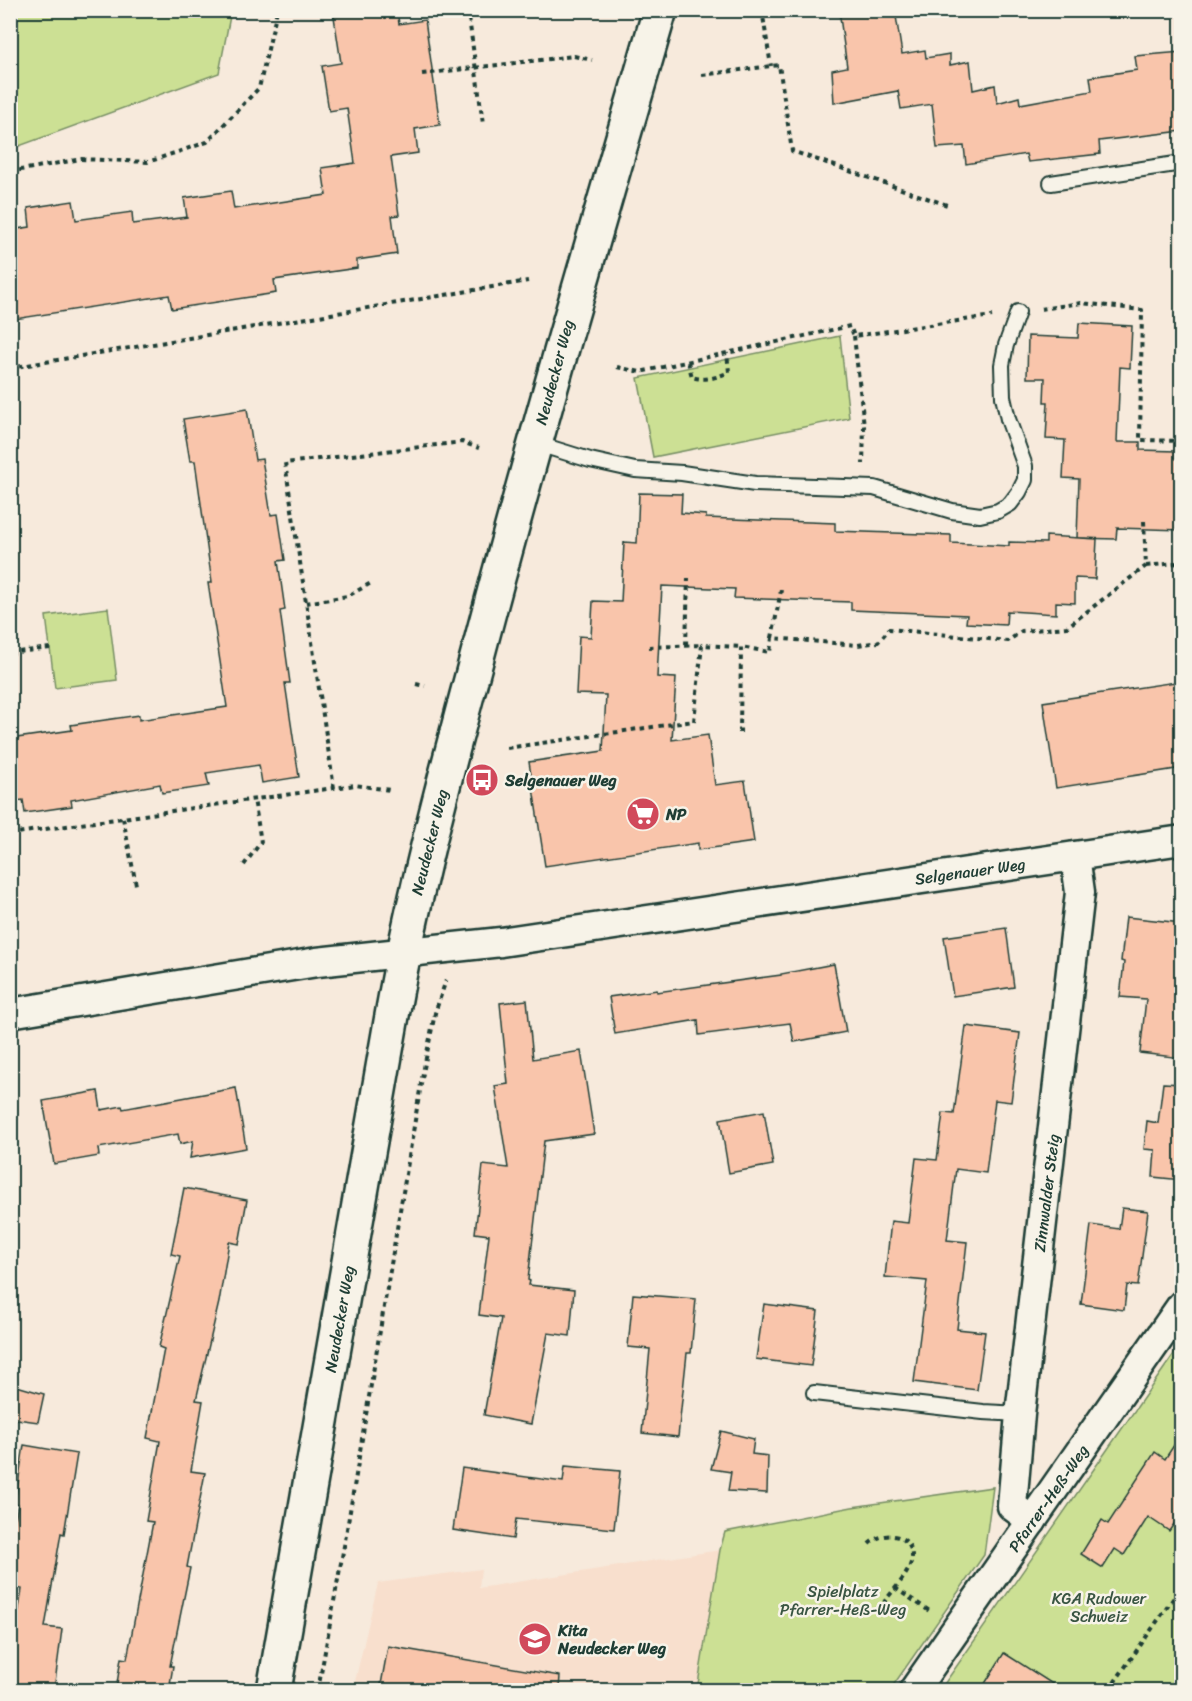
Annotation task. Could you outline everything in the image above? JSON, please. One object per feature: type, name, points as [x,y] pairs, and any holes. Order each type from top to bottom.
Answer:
[{"type":"street","name":"Neudecker Weg","points":[[274,1690],[403,951],[445,779],[571,310],[660,10]]},
{"type":"street","name":"Selgenauer Weg","points":[[10,1013],[317,962],[501,942],[1182,840]]},
{"type":"street","name":"Zinnwalder Steig","points":[[1032,1521],[1012,1506],[1020,1414],[1080,892],[1075,856]]},
{"type":"street","name":"Pfarrer-Heß-Weg","points":[[914,1690],[1182,1305]]},
{"type":"lane","points":[[1051,183],[1182,163]]},
{"type":"lane","points":[[535,443],[590,460],[635,470],[682,473],[755,484],[863,487],[885,491],[952,511],[980,515],[998,511],[1010,504],[1025,480],[1025,466],[1008,419],[1002,365],[1006,345],[1018,312]]},
{"type":"lane","points":[[813,1393],[1020,1414]]},
{"type":"path","points":[[10,172],[81,159],[148,162],[207,142],[259,88],[277,10]]},
{"type":"path","points":[[468,10],[483,124]]},
{"type":"path","points":[[762,10],[771,66]]},
{"type":"path","points":[[422,74],[574,56],[592,60]]},
{"type":"path","points":[[702,75],[778,65],[792,151],[947,205]]},
{"type":"path","points":[[10,368],[528,281]]},
{"type":"path","points":[[854,336],[1081,303],[1142,310],[1140,440],[1182,441]]},
{"type":"path","points":[[617,368],[640,372],[850,326],[854,336],[864,426],[863,487]]},
{"type":"path","points":[[688,362],[692,377],[701,380],[720,376],[729,372],[727,353]]},
{"type":"path","points":[[334,788],[285,463],[462,442],[479,448]]},
{"type":"path","points":[[1144,521],[1146,566]]},
{"type":"path","points":[[772,638],[858,645],[878,642],[889,629],[1008,641],[1022,631],[1067,627],[1146,566],[1175,563],[1182,566]]},
{"type":"path","points":[[686,645],[688,578]]},
{"type":"path","points":[[306,603],[348,596],[371,583]]},
{"type":"path","points":[[649,647],[702,645],[741,647],[770,652],[782,590]]},
{"type":"path","points":[[507,748],[694,721],[702,645]]},
{"type":"path","points":[[740,732],[741,647]]},
{"type":"path","points":[[10,653],[50,648]]},
{"type":"path","points":[[416,684],[425,686]]},
{"type":"path","points":[[482,780],[496,783]]},
{"type":"path","points":[[10,834],[355,785],[390,790]]},
{"type":"path","points":[[244,865],[261,842],[254,799]]},
{"type":"path","points":[[123,818],[136,885]]},
{"type":"path","points":[[318,1690],[422,1078],[435,1013],[446,978]]},
{"type":"path","points":[[869,1544],[875,1538],[887,1534],[897,1536],[907,1543],[912,1558],[907,1570],[884,1602]]},
{"type":"path","points":[[1109,1690],[1182,1586]]},
{"type":"path","points":[[895,1588],[940,1618]]},
{"type":"shaded area","name":"Kita Neudecker Weg","points":[[720,1550],[697,1690],[353,1690],[378,1583],[481,1569],[479,1588]]},
{"type":"green space","points":[[11,10],[231,11],[219,73],[11,149]]},
{"type":"green space","points":[[840,336],[849,418],[653,457],[638,378]]},
{"type":"green space","points":[[108,608],[117,680],[55,688],[46,616]]},
{"type":"green space","name":"KGA Rudower Schweiz","points":[[1181,1344],[1181,1690],[940,1690]]},
{"type":"green space","name":"Spielplatz Pfarrer-Heß-Weg","points":[[993,1487],[984,1555],[890,1690],[697,1690],[725,1532],[852,1507]]},
{"type":"building","points":[[333,10],[397,10],[399,24],[425,20],[440,125],[415,129],[418,153],[391,157],[399,215],[392,216],[397,254],[357,260],[357,268],[274,280],[276,293],[172,309],[169,295],[15,319],[10,288],[10,230],[30,227],[28,208],[73,201],[76,220],[132,212],[133,224],[187,217],[184,198],[231,191],[234,209],[326,195],[322,168],[355,163],[347,108],[329,111],[322,66],[341,63]]},
{"type":"building","points":[[839,10],[895,10],[902,54],[925,50],[926,58],[950,54],[950,65],[970,61],[973,90],[995,85],[997,103],[1019,97],[1020,104],[1092,91],[1090,77],[1137,70],[1135,56],[1182,52],[1182,131],[1099,141],[1100,154],[1028,162],[1026,154],[966,164],[964,146],[937,148],[932,104],[901,109],[898,91],[834,103],[832,70],[847,67]]},
{"type":"building","points":[[1079,323],[1132,326],[1130,368],[1120,367],[1117,442],[1140,442],[1140,450],[1176,451],[1176,459],[1182,460],[1182,530],[1117,528],[1116,539],[1077,538],[1079,479],[1063,478],[1065,440],[1046,439],[1048,402],[1044,402],[1045,378],[1027,378],[1028,336],[1078,338]]},
{"type":"building","points":[[247,409],[255,460],[262,459],[271,515],[278,514],[285,560],[278,561],[285,610],[280,611],[290,683],[285,683],[299,777],[262,783],[259,765],[206,773],[209,786],[162,793],[160,784],[71,800],[72,806],[25,813],[23,800],[10,802],[10,739],[72,730],[71,725],[139,715],[139,720],[227,707],[208,583],[212,583],[195,461],[190,461],[183,419]]},
{"type":"building","points":[[639,493],[682,494],[681,513],[706,515],[706,518],[835,523],[835,531],[951,535],[951,543],[1009,546],[1009,542],[1046,543],[1046,536],[1097,539],[1095,579],[1075,578],[1075,603],[1056,602],[1056,614],[1007,611],[1006,625],[966,623],[967,615],[851,610],[851,602],[734,598],[735,589],[662,586],[657,677],[676,678],[672,740],[708,735],[715,785],[745,781],[754,842],[698,850],[698,843],[545,866],[529,762],[603,751],[606,695],[576,694],[579,636],[591,637],[593,601],[621,602],[624,542],[637,543]]},
{"type":"building","points":[[1182,681],[1182,768],[1056,788],[1043,702]]},
{"type":"building","points":[[1126,917],[1182,923],[1182,1058],[1140,1053],[1146,999],[1120,997]]},
{"type":"building","points":[[1006,928],[1014,987],[953,996],[944,937]]},
{"type":"building","points":[[834,964],[846,1032],[794,1042],[790,1023],[699,1035],[698,1020],[615,1034],[609,997],[781,975]]},
{"type":"building","points":[[527,1000],[533,1059],[581,1051],[594,1134],[544,1141],[529,1285],[574,1290],[570,1336],[548,1333],[531,1424],[484,1415],[501,1318],[479,1315],[489,1235],[475,1233],[483,1165],[508,1168],[495,1086],[508,1084],[500,1003]]},
{"type":"building","points":[[966,1026],[1020,1033],[1011,1102],[995,1100],[986,1173],[956,1169],[947,1240],[967,1242],[957,1329],[985,1332],[977,1390],[914,1382],[927,1281],[885,1277],[891,1221],[908,1223],[916,1158],[937,1160],[943,1113],[954,1114]]},
{"type":"building","points":[[1163,1083],[1182,1084],[1182,1180],[1153,1177],[1155,1150],[1144,1149],[1147,1121],[1158,1123]]},
{"type":"building","points":[[236,1088],[246,1148],[190,1158],[193,1141],[180,1144],[178,1134],[98,1148],[99,1156],[54,1164],[43,1101],[98,1091],[101,1110],[122,1106],[123,1109]]},
{"type":"building","points":[[764,1111],[773,1165],[729,1173],[720,1119]]},
{"type":"building","points":[[184,1188],[247,1200],[239,1244],[229,1242],[219,1302],[196,1400],[203,1401],[191,1471],[205,1473],[187,1567],[190,1568],[170,1666],[173,1666],[169,1690],[116,1690],[121,1658],[127,1659],[153,1522],[146,1521],[160,1441],[147,1438],[164,1349],[159,1347],[180,1256],[171,1254]]},
{"type":"building","points":[[1122,1208],[1148,1211],[1138,1286],[1127,1285],[1124,1310],[1081,1304],[1091,1225],[1119,1229]]},
{"type":"building","points":[[633,1294],[696,1299],[691,1353],[687,1353],[678,1437],[642,1433],[650,1349],[628,1347]]},
{"type":"building","points":[[764,1304],[818,1311],[811,1366],[756,1359]]},
{"type":"building","points":[[10,1384],[44,1394],[38,1422],[10,1418]]},
{"type":"building","points":[[721,1431],[754,1439],[752,1454],[768,1456],[767,1493],[728,1491],[731,1472],[711,1469]]},
{"type":"building","points":[[1182,1433],[1182,1513],[1169,1531],[1148,1517],[1124,1555],[1115,1549],[1103,1568],[1081,1554],[1102,1520],[1108,1524],[1155,1452],[1165,1459]]},
{"type":"building","points":[[24,1445],[77,1454],[45,1627],[62,1629],[54,1690],[10,1684],[10,1666],[22,1589],[10,1587],[10,1547],[18,1504],[15,1503]]},
{"type":"building","points":[[565,1466],[620,1471],[614,1529],[516,1519],[513,1539],[453,1530],[462,1468],[563,1482]]},
{"type":"building","points":[[388,1646],[560,1676],[559,1690],[380,1690]]},
{"type":"building","points":[[1004,1653],[1062,1690],[981,1690]]},
{"type":"place","name":"Selgenauer Weg","points":[[482,780]]},
{"type":"place","name":"NP","points":[[643,814]]},
{"type":"place","name":"Kita Neudecker Weg","points":[[535,1639]]}]
